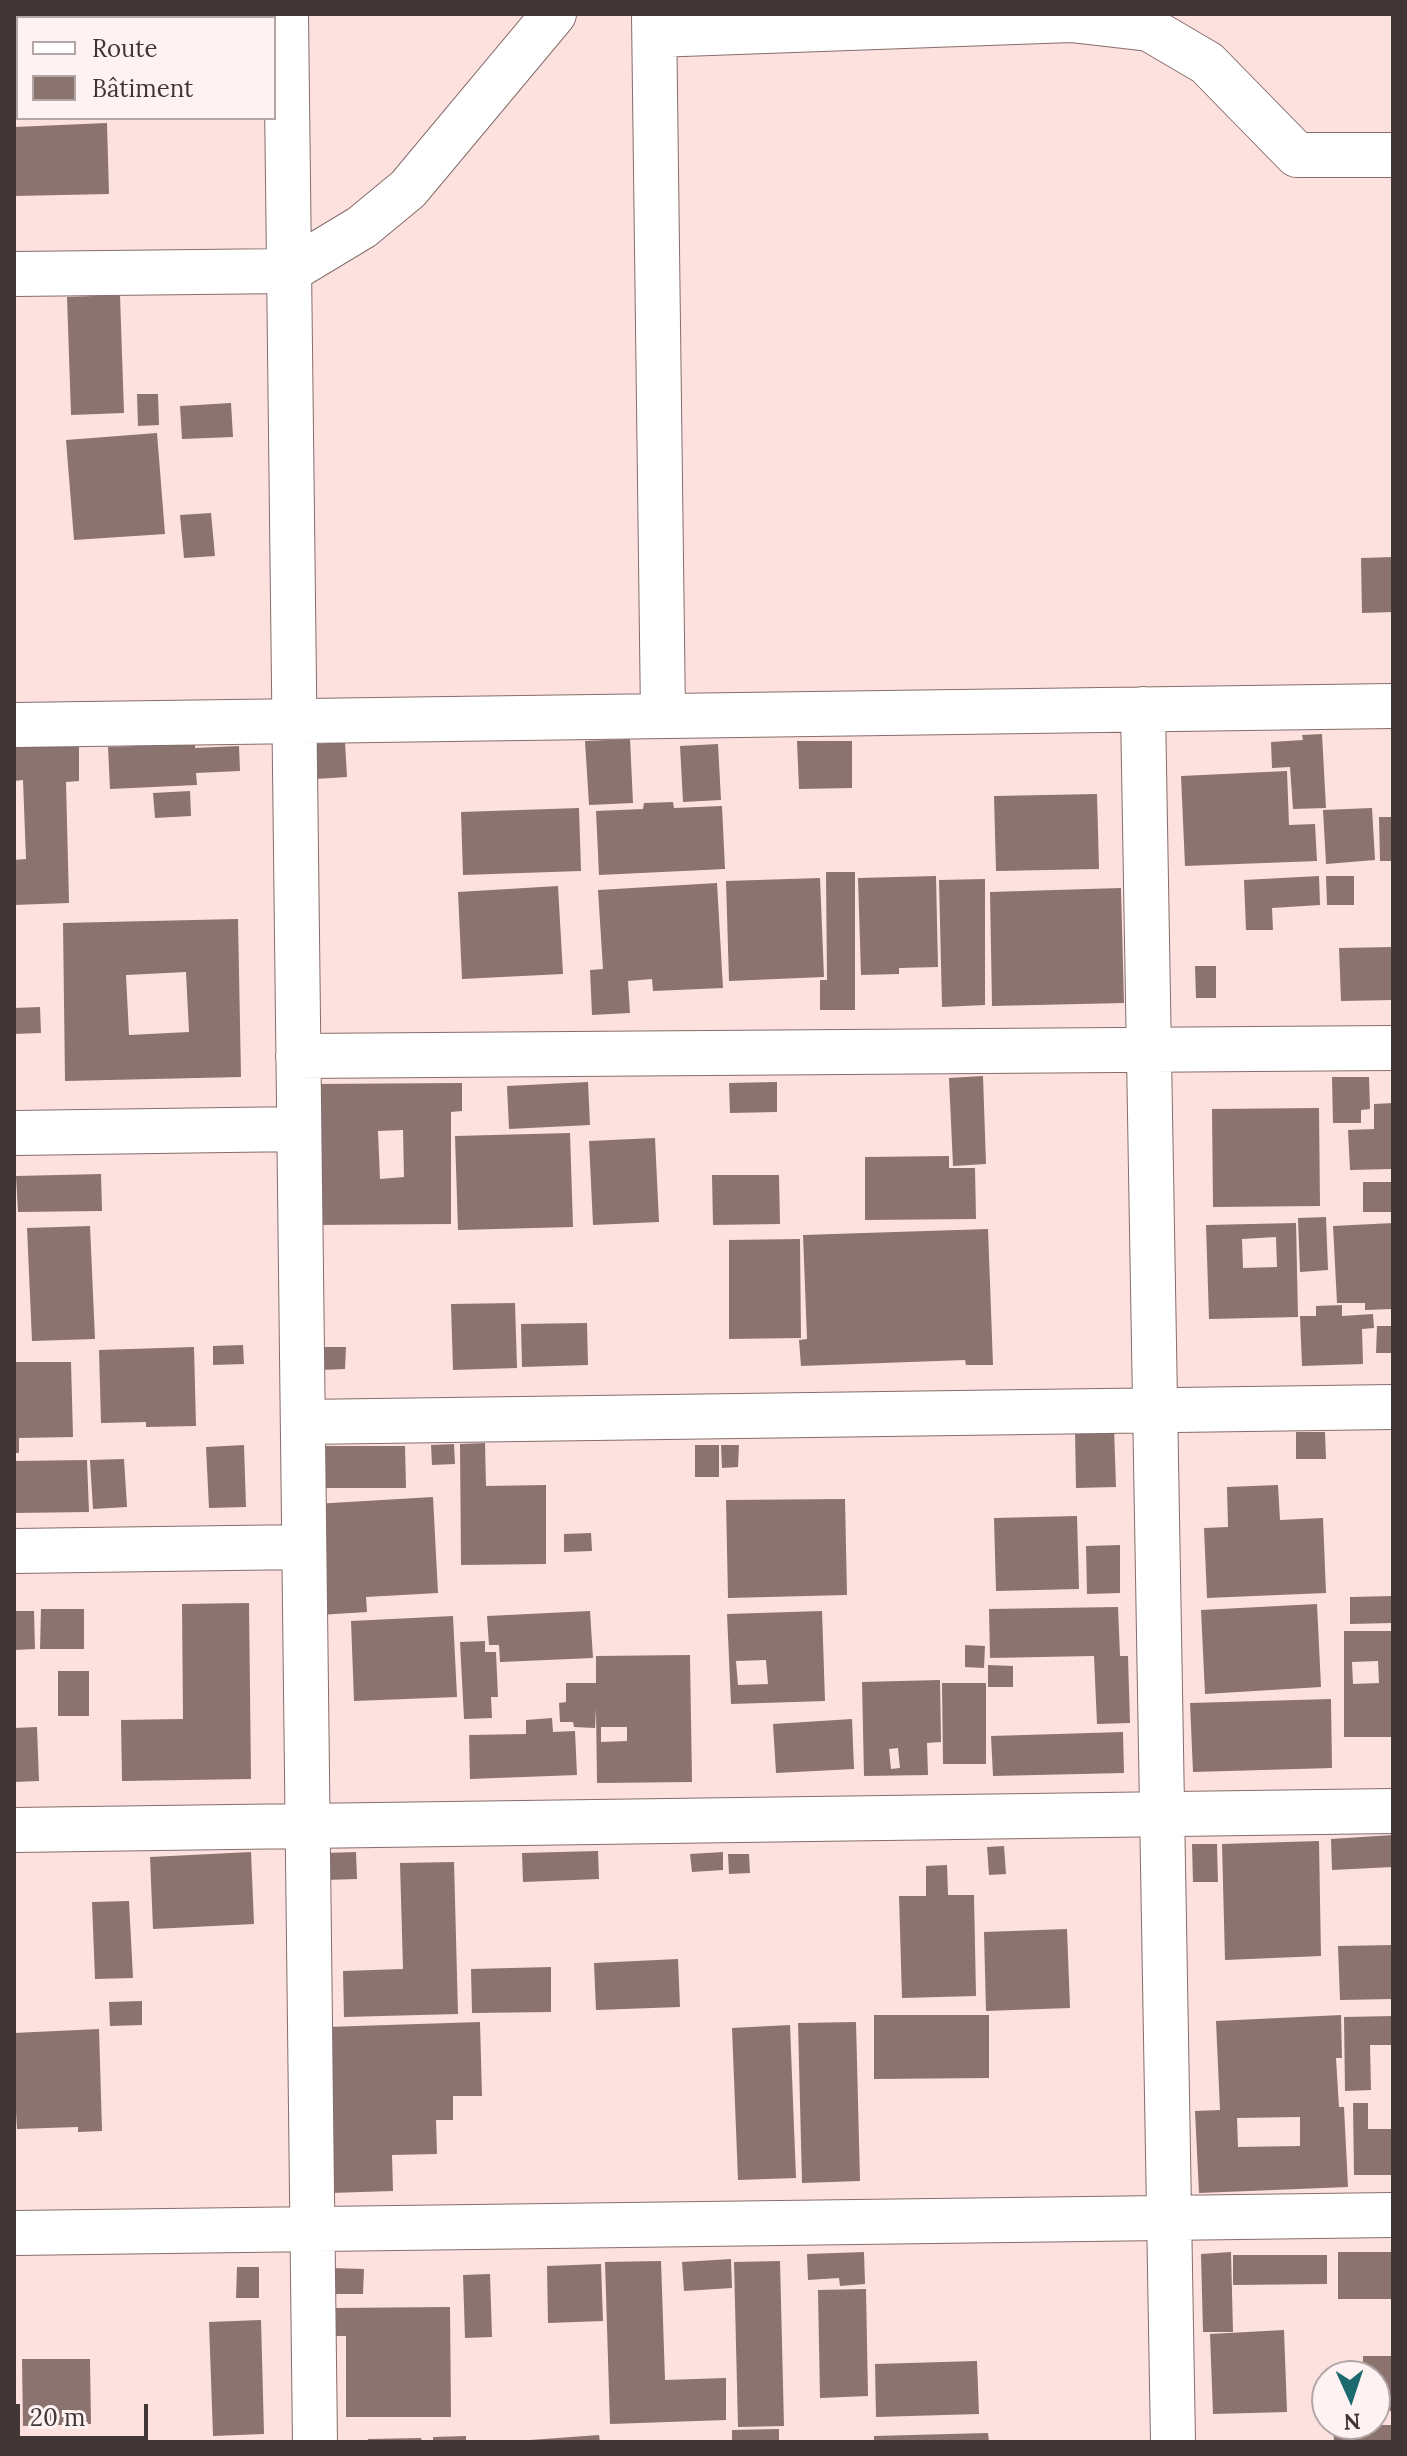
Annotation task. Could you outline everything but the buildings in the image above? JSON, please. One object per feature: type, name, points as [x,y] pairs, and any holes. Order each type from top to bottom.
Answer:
[{"type":"street","points":[[286,14],[315,2442]]},
{"type":"street","points":[[14,274],[289,271],[362,227],[408,189],[554,14]]},
{"type":"street","points":[[663,716],[654,25],[1071,20],[1149,29],[1207,63],[1297,155],[1393,155]]},
{"type":"street","points":[[14,725],[1393,706]]},
{"type":"street","points":[[1143,709],[1173,2442]]},
{"type":"street","points":[[298,1056],[1393,1048]]},
{"type":"street","points":[[14,1133],[299,1129]]},
{"type":"street","points":[[303,1422],[1393,1407]]},
{"type":"street","points":[[14,1551],[304,1547]]},
{"type":"street","points":[[14,1830],[1393,1811]]},
{"type":"street","points":[[14,2233],[1393,2215]]}]
